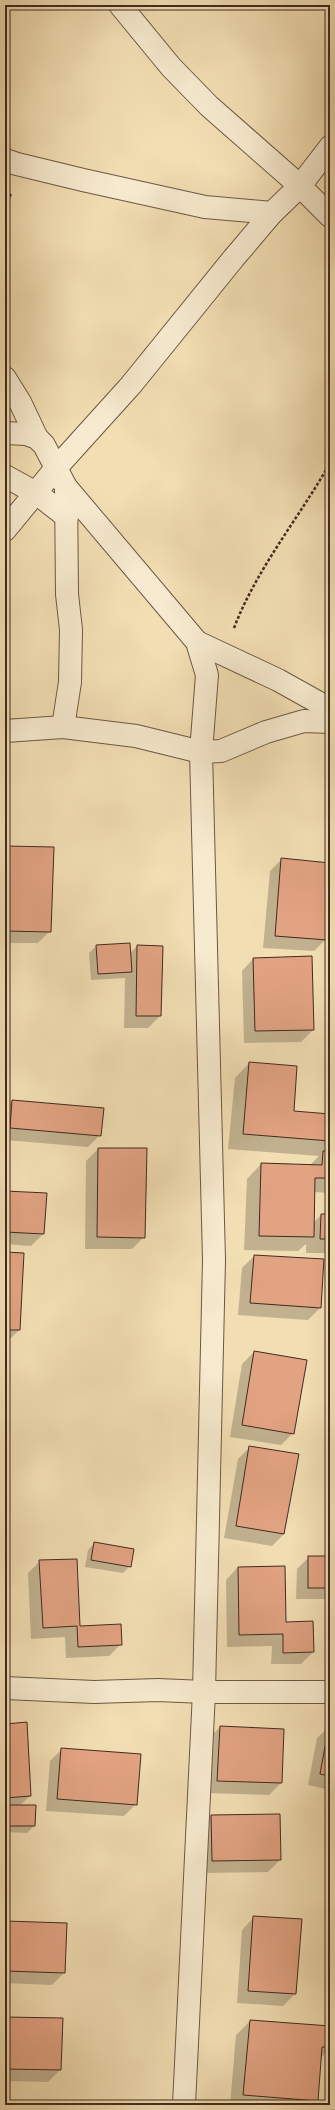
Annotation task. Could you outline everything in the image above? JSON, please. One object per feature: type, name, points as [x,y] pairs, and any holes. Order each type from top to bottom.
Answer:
[{"type":"street","points":[[120,5],[170,67],[209,106],[300,186],[330,216]]},
{"type":"street","points":[[5,530],[56,468],[131,385],[272,212],[300,186],[330,147]]},
{"type":"street","points":[[5,160],[83,180],[205,207],[272,212]]},
{"type":"street","points":[[5,378],[20,402],[37,438],[44,445],[66,487],[197,642],[207,675],[201,752],[214,1260],[204,1692],[184,2105]]},
{"type":"street","points":[[5,434],[26,434],[37,438]]},
{"type":"street","points":[[5,476],[36,493],[67,517]]},
{"type":"street","points":[[63,728],[70,682],[71,630],[67,594],[66,487]]},
{"type":"street","points":[[197,642],[278,680],[330,709]]},
{"type":"street","points":[[5,731],[63,728],[136,736],[201,752],[221,751],[266,732],[304,720],[330,722]]},
{"type":"street","points":[[5,1688],[94,1692],[158,1690],[204,1692],[330,1692]]},
{"type":"path","points":[[224,654],[252,588],[330,463]]},
{"type":"building","points":[[5,846],[54,847],[51,932],[5,931]]},
{"type":"building","points":[[281,858],[330,863],[330,906],[327,940],[275,936]]},
{"type":"building","points":[[130,943],[132,972],[98,974],[96,945]]},
{"type":"building","points":[[137,945],[163,946],[161,1016],[136,1016]]},
{"type":"building","points":[[312,956],[314,1030],[255,1031],[253,958]]},
{"type":"building","points":[[249,1062],[297,1066],[294,1111],[330,1114],[330,1141],[243,1134]]},
{"type":"building","points":[[12,1100],[104,1108],[101,1136],[10,1128]]},
{"type":"building","points":[[98,1148],[147,1148],[145,1238],[97,1237]]},
{"type":"building","points":[[323,1151],[330,1151],[330,1178],[315,1178],[314,1237],[259,1236],[261,1163],[322,1165]]},
{"type":"building","points":[[5,1191],[47,1193],[44,1234],[5,1232]]},
{"type":"building","points":[[321,1214],[330,1214],[330,1239],[320,1239]]},
{"type":"building","points":[[5,1252],[24,1253],[20,1330],[5,1330]]},
{"type":"building","points":[[254,1255],[324,1259],[321,1308],[250,1303]]},
{"type":"building","points":[[254,1351],[307,1360],[294,1434],[242,1425]]},
{"type":"building","points":[[249,1446],[299,1454],[284,1534],[236,1526]]},
{"type":"building","points":[[94,1542],[134,1549],[131,1567],[91,1560]]},
{"type":"building","points":[[308,1556],[330,1556],[330,1588],[308,1588]]},
{"type":"building","points":[[77,1559],[80,1626],[121,1624],[122,1645],[78,1647],[77,1626],[43,1628],[39,1560]]},
{"type":"building","points":[[285,1566],[286,1622],[313,1621],[314,1652],[283,1653],[283,1634],[239,1635],[238,1567]]},
{"type":"building","points":[[27,1722],[31,1796],[5,1798],[5,1724]]},
{"type":"building","points":[[330,1725],[330,1776],[320,1774]]},
{"type":"building","points":[[220,1726],[284,1729],[282,1783],[217,1781]]},
{"type":"building","points":[[61,1748],[141,1754],[137,1805],[57,1799]]},
{"type":"building","points":[[8,1805],[36,1805],[35,1826],[7,1826]]},
{"type":"building","points":[[280,1814],[281,1860],[212,1861],[211,1815]]},
{"type":"building","points":[[253,1916],[302,1919],[296,1994],[248,1991]]},
{"type":"building","points":[[5,1921],[67,1923],[65,1973],[5,1971]]},
{"type":"building","points":[[5,2017],[63,2018],[61,2070],[5,2069]]},
{"type":"building","points":[[250,2020],[330,2026],[330,2047],[322,2047],[318,2101],[243,2095]]}]
